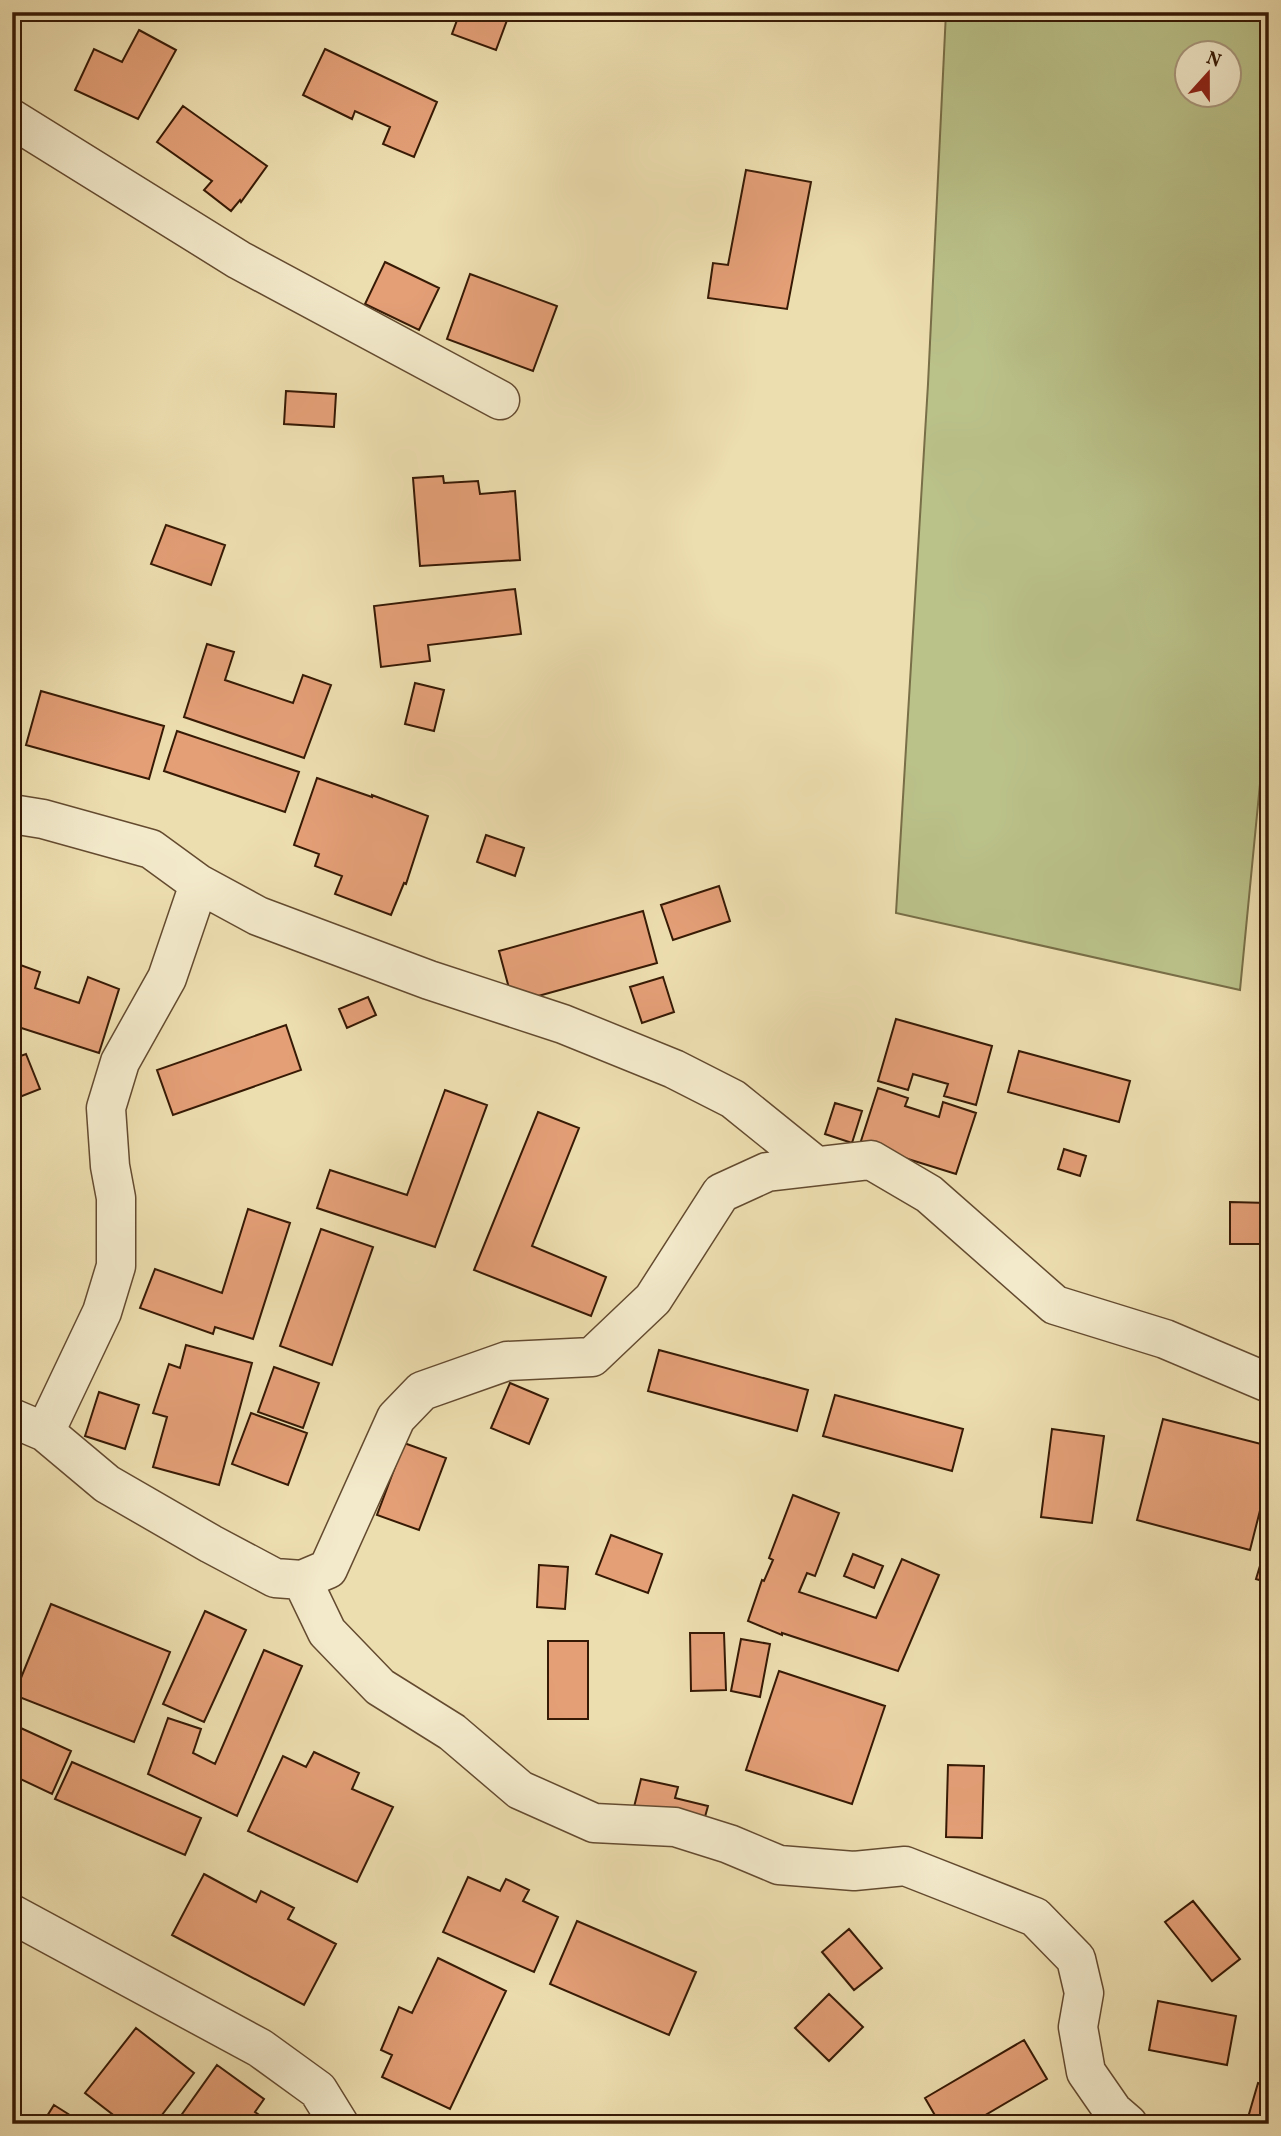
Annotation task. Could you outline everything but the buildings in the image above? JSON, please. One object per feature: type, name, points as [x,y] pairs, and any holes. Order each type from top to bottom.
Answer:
[{"type":"street","points":[[12,119],[239,260],[500,400]]},
{"type":"street","points":[[12,814],[43,819],[151,849],[199,884],[258,916],[429,980],[563,1024],[674,1069],[733,1098],[817,1166]]},
{"type":"street","points":[[199,884],[167,978],[120,1062],[106,1108],[110,1166],[116,1198],[116,1266],[102,1312],[29,1425],[107,1484],[275,1578],[302,1580],[328,1569],[396,1418],[422,1391],[507,1361],[592,1357],[653,1299],[721,1193],[767,1172],[871,1160],[929,1194],[1055,1305],[1165,1339],[1269,1383]]},
{"type":"street","points":[[302,1580],[327,1632],[380,1687],[452,1732],[520,1790],[594,1823],[675,1827],[729,1844],[779,1865],[854,1871],[905,1866],[1035,1917],[1076,1959],[1084,1993],[1078,2027],[1086,2072],[1113,2110],[1128,2124]]},
{"type":"street","points":[[12,1914],[260,2048],[318,2090],[340,2124]]},
{"type":"green space","points":[[946,12],[1269,12],[1269,691],[1240,990],[896,913],[928,384]]}]
